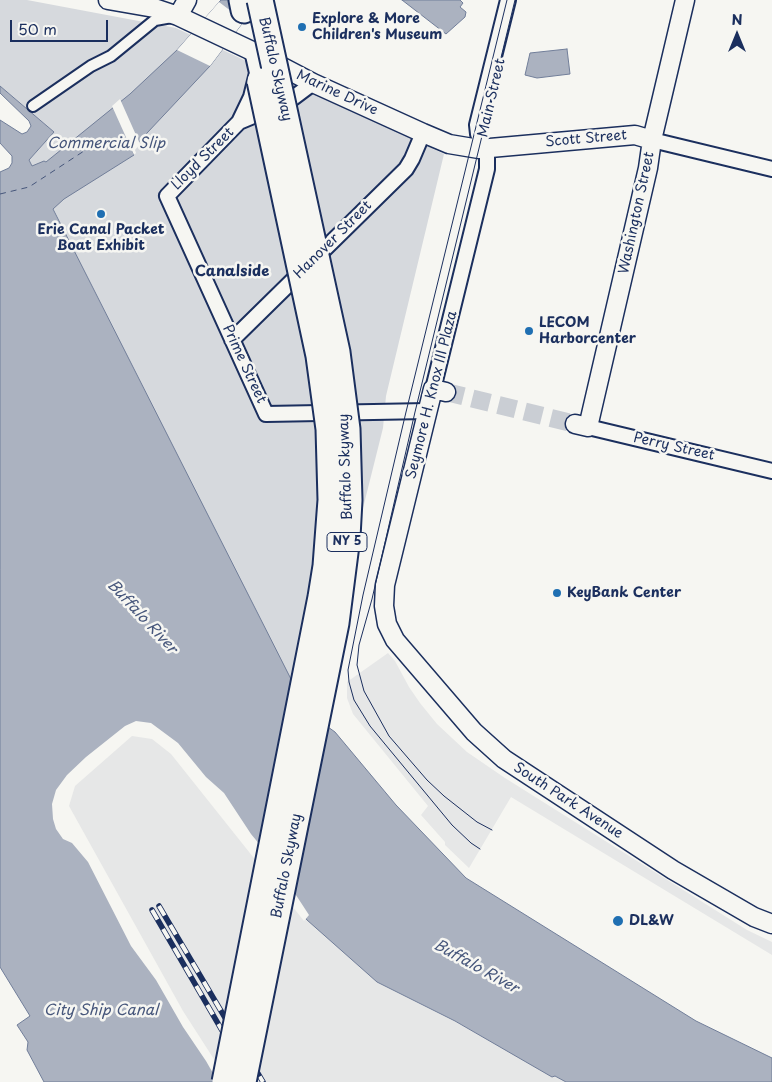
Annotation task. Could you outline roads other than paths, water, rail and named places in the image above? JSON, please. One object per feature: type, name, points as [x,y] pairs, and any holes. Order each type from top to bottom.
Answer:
[{"type":"highway","name":"Buffalo Skyway","points":[[224,1082],[321,597],[331,500],[329,429],[319,356],[242,0]]},
{"type":"highway","name":"Buffalo Skyway","points":[[242,1082],[336,623],[346,554],[349,500],[347,429],[337,352],[260,0]]},
{"type":"street","name":"Marine Drive","points":[[108,0],[154,8],[178,16],[252,51],[313,83],[423,133],[462,147],[484,146]]},
{"type":"street","points":[[33,106],[91,66],[111,56],[155,20],[178,16],[186,0]]},
{"type":"street","name":"Main Street","points":[[484,146],[478,134],[477,125],[508,0]]},
{"type":"street","name":"Main Street","points":[[484,146],[482,135],[516,0]]},
{"type":"street","name":"Washington Street","points":[[582,426],[648,168],[652,140],[685,0]]},
{"type":"street","name":"Lloyd Street","points":[[167,196],[239,122],[251,98],[257,73],[252,51]]},
{"type":"street","name":"Lloyd Street","points":[[239,122],[289,101],[313,83]]},
{"type":"street","name":"Hanover Street","points":[[232,340],[406,169],[423,133]]},
{"type":"street","name":"Scott Street","points":[[484,146],[635,135],[772,169]]},
{"type":"street","name":"Seymore H. Knox III Plaza","points":[[395,640],[387,624],[384,606],[385,585],[427,411],[440,390],[487,169],[487,156],[484,146]]},
{"type":"street","name":"Prime Street","points":[[167,196],[266,414],[427,411]]},
{"type":"street","name":"Perry Street","points":[[582,426],[772,471]]},
{"type":"street","name":"South Park Avenue","points":[[395,640],[474,732],[504,759],[673,870],[754,917],[772,922]]},
{"type":"water","points":[[221,0],[265,0],[244,21],[210,66],[132,149],[134,155],[64,199],[53,209],[295,687],[303,709],[335,732],[396,805],[466,878],[696,1021],[772,1058],[772,1082],[566,1082],[555,1076],[552,1077],[455,1021],[377,982],[307,920],[173,752],[153,736],[132,733],[72,785],[66,806],[181,1012],[226,1082],[44,1082],[27,1050],[28,1042],[17,1025],[30,1016],[0,967],[0,172],[9,168],[12,163],[12,156],[0,143],[0,120],[22,134],[27,132],[31,126],[29,121],[0,93],[0,86],[54,132],[29,160],[32,166],[44,161],[46,162],[130,94],[177,50]]},
{"type":"water","points":[[402,0],[460,0],[463,3],[460,7],[466,12],[465,17],[446,34]]},
{"type":"water","points":[[567,49],[570,74],[537,78],[525,75],[530,53]]},
{"type":"tunnel","points":[[446,392],[575,424]]},
{"type":"tram line","points":[[480,849],[452,825],[370,726],[354,700],[348,670],[363,595],[406,412],[507,0]]},
{"type":"tram line","points":[[492,830],[477,822],[444,796],[427,780],[389,736],[364,691],[357,665],[359,645],[372,599],[415,412],[515,0]]},
{"type":"railway","points":[[159,906],[263,1082]]},
{"type":"railway","points":[[152,910],[252,1082]]},
{"type":"place","name":"Explore & More Children's Museum","points":[[302,27]]},
{"type":"place","name":"Erie Canal Packet Boat Exhibit","points":[[101,214]]},
{"type":"place","name":"LECOM Harborcenter","points":[[529,331]]},
{"type":"place","name":"KeyBank Center","points":[[557,593]]},
{"type":"place","name":"DL&W","points":[[618,921]]},
{"type":"district","name":"Canalside","points":[[232,272]]},
{"type":"water label","name":"Commercial Slip","points":[[106,144]]},
{"type":"water label","name":"Buffalo River","points":[[142,617]]},
{"type":"water label","name":"Buffalo River","points":[[476,967]]},
{"type":"water label","name":"City Ship Canal","points":[[101,1011]]}]
